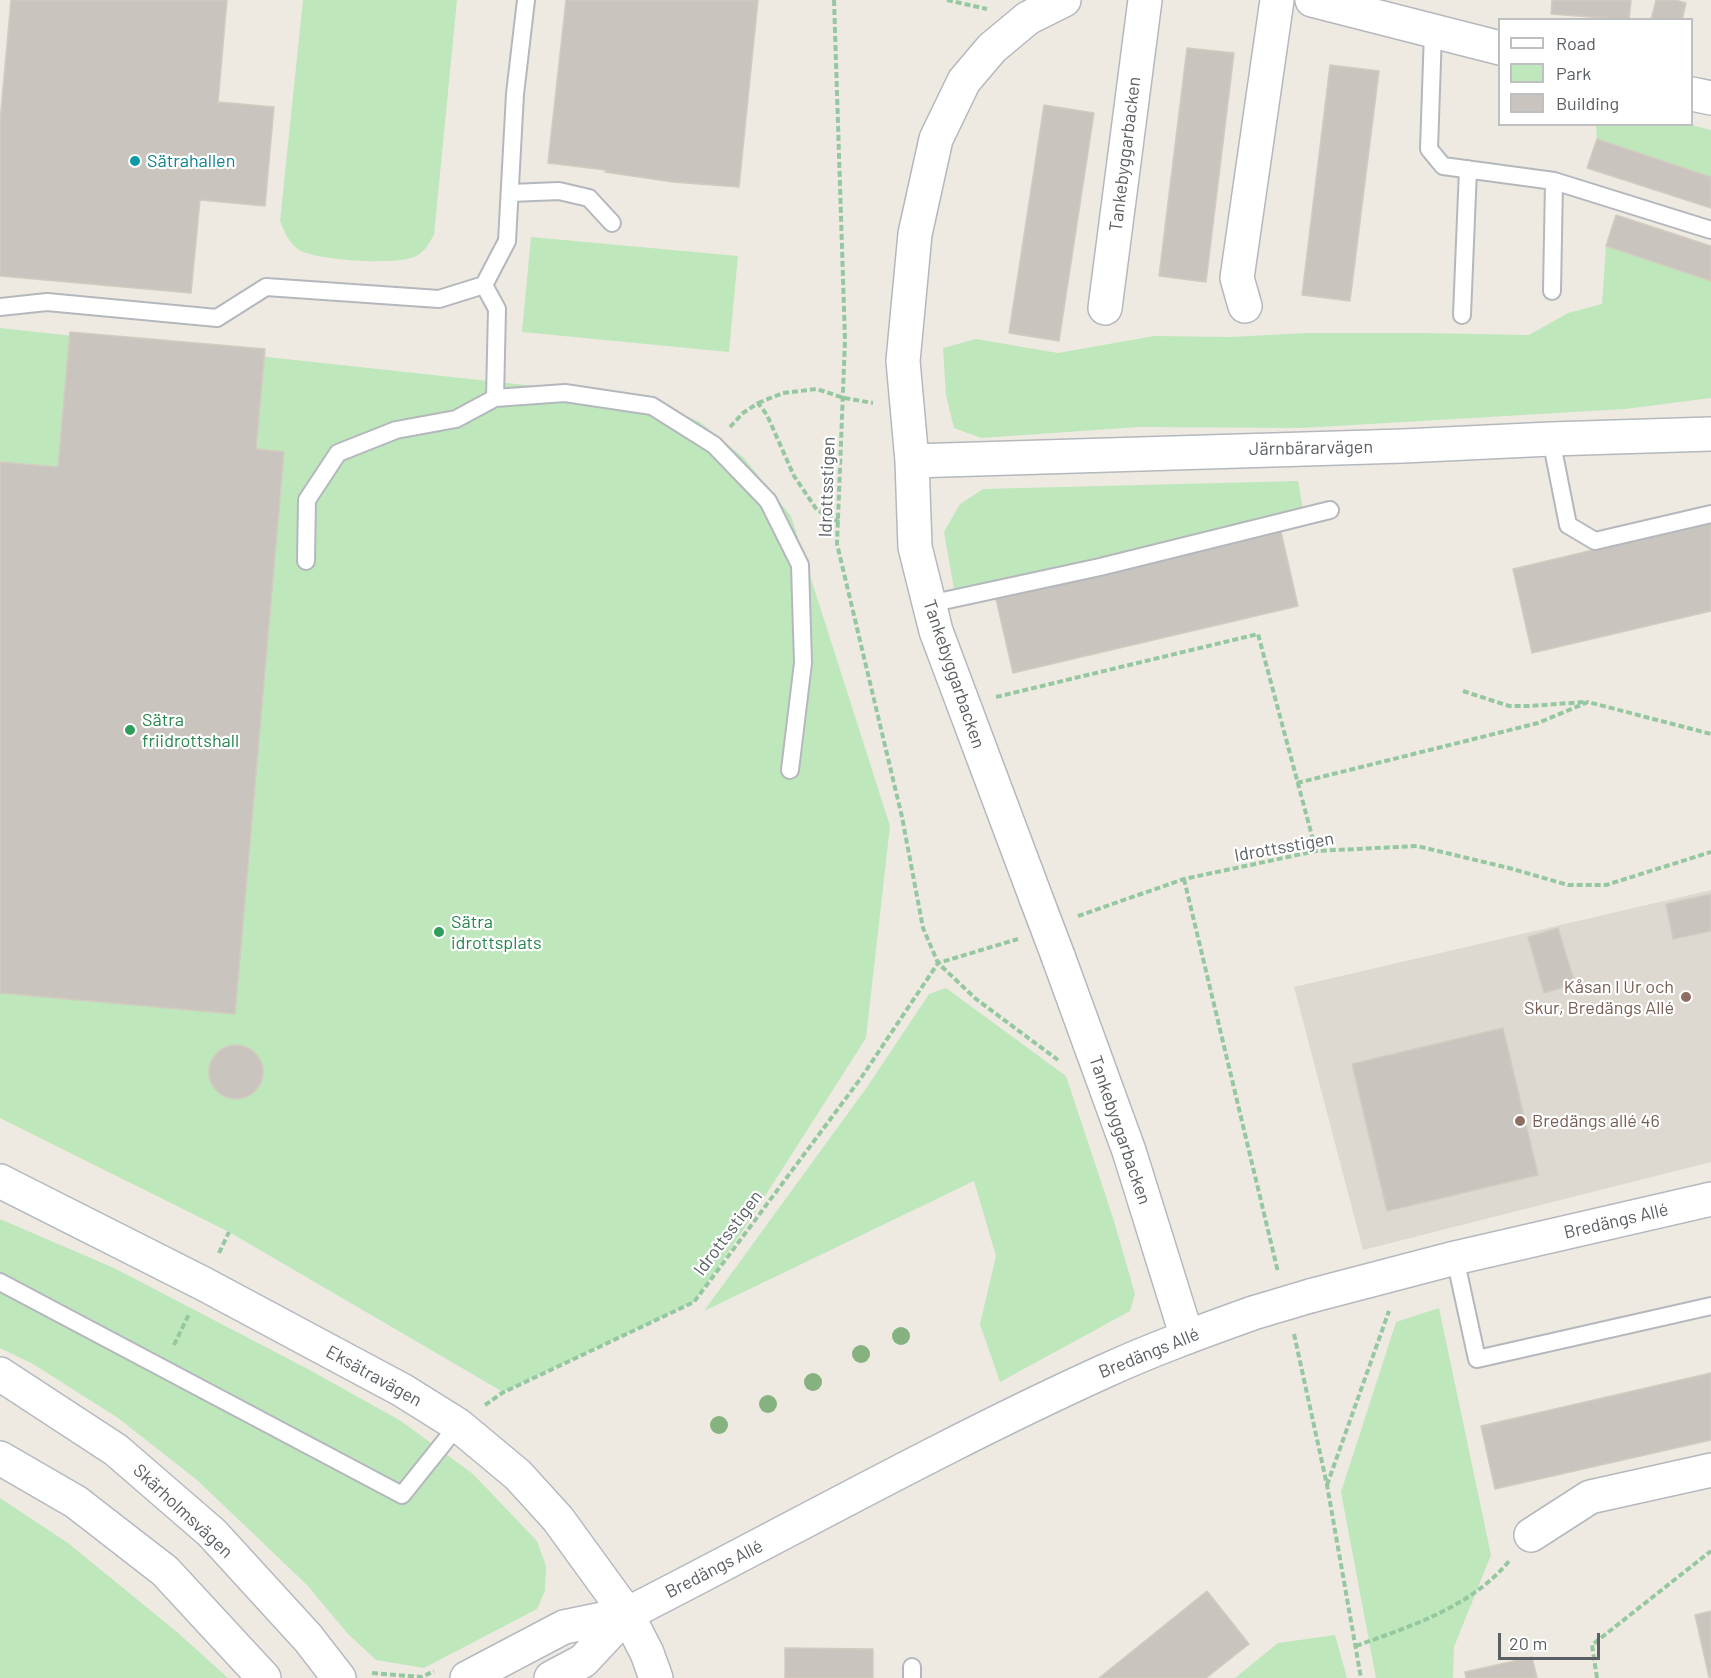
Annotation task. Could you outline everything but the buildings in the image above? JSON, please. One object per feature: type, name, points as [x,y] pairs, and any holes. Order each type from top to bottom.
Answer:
[{"type":"street","name":"Tankebyggarbacken","points":[[1064,0],[1028,18],[992,48],[964,81],[936,140],[915,234],[903,362],[912,461],[915,547],[936,631],[1129,1150],[1187,1337]]},
{"type":"street","name":"Tankebyggarbacken","points":[[1105,308],[1145,0]]},
{"type":"street","points":[[1245,306],[1237,278],[1277,0]]},
{"type":"street","points":[[1312,0],[1498,48]]},
{"type":"street","points":[[1693,94],[1711,98]]},
{"type":"street","name":"Järnbärarvägen","points":[[912,461],[1711,434]]},
{"type":"street","name":"Eksätravägen","points":[[0,1182],[214,1289],[402,1390],[458,1425],[518,1475],[558,1519],[627,1614],[647,1653],[656,1678]]},
{"type":"street","name":"Bredängs Allé","points":[[467,1678],[564,1627],[627,1614],[1020,1411],[1107,1370],[1187,1337],[1253,1313],[1404,1271],[1711,1199]]},
{"type":"street","name":"Skärholmsvägen","points":[[0,1374],[116,1450],[212,1533],[308,1638],[339,1678]]},
{"type":"street","points":[[0,1458],[76,1502],[165,1571],[264,1678]]},
{"type":"street","points":[[1531,1535],[1590,1497],[1711,1470]]},
{"type":"street","name":"Bredängs Allé","points":[[551,1678],[583,1661],[627,1614]]},
{"type":"lane","points":[[0,307],[47,303],[217,318],[266,287],[439,299],[484,285],[507,241],[515,94],[526,0]]},
{"type":"lane","points":[[1433,32],[1428,149],[1443,166],[1554,181],[1711,230]]},
{"type":"lane","points":[[1462,315],[1468,169]]},
{"type":"lane","points":[[1552,291],[1554,181]]},
{"type":"lane","points":[[511,193],[559,191],[589,198],[612,223]]},
{"type":"lane","points":[[484,285],[496,309],[495,398]]},
{"type":"lane","points":[[306,561],[307,500],[338,453],[396,430],[456,419],[495,398],[565,393],[652,406],[714,445],[768,501],[800,565],[803,663],[790,770]]},
{"type":"lane","points":[[1551,438],[1568,525],[1594,541],[1711,514]]},
{"type":"lane","points":[[929,604],[1100,567],[1330,510]]},
{"type":"lane","points":[[1455,1258],[1477,1359],[1711,1306]]},
{"type":"lane","points":[[0,1282],[402,1495],[458,1425]]},
{"type":"path","name":"Idrottsstigen","points":[[458,1425],[502,1393],[693,1302],[861,1078],[938,963],[922,928],[902,817],[837,544],[844,398],[844,340],[834,0]]},
{"type":"path","points":[[714,445],[743,413],[758,403],[783,393],[818,389],[844,398]]},
{"type":"path","points":[[758,403],[767,415],[794,476],[817,510],[838,522]]},
{"type":"path","points":[[963,705],[1258,634],[1316,851]]},
{"type":"path","points":[[1463,691],[1509,706],[1588,702],[1711,734]]},
{"type":"path","points":[[1297,783],[1538,723],[1588,702]]},
{"type":"path","name":"Idrottsstigen","points":[[1068,920],[1184,879],[1316,851],[1417,846],[1568,885],[1606,885],[1711,852]]},
{"type":"path","points":[[1028,935],[938,963],[976,999],[1071,1069],[1101,1074]]},
{"type":"path","points":[[1327,1485],[1404,1271]]},
{"type":"path","points":[[1356,1646],[1425,1621],[1455,1606],[1501,1572],[1531,1535]]},
{"type":"path","points":[[1597,1678],[1592,1645],[1711,1551]]},
{"type":"shaded area","name":"Bredängs allé 46","points":[[1711,890],[1711,1162],[1363,1250],[1294,987]]},
{"type":"green space","points":[[303,0],[457,0],[434,235],[424,250],[416,256],[393,261],[359,261],[310,254],[301,251],[290,242],[280,221]]},
{"type":"green space","points":[[1596,126],[1693,126],[1711,130],[1711,177],[1597,139]]},
{"type":"green space","points":[[531,237],[738,256],[729,352],[522,332]]},
{"type":"green space","points":[[1606,246],[1711,281],[1711,398],[1625,409],[1302,428],[1139,427],[981,438],[954,428],[946,395],[943,348],[976,339],[1058,353],[1154,336],[1231,337],[1306,333],[1529,335],[1568,313],[1602,304]]},
{"type":"green space","name":"Sätra idrottsplats","points":[[0,328],[645,398],[700,422],[744,458],[791,516],[890,826],[866,1038],[744,1229],[694,1302],[503,1392],[229,1232],[0,1118]]},
{"type":"green space","points":[[1298,481],[1304,515],[955,595],[944,532],[960,504],[983,489]]},
{"type":"green space","points":[[946,988],[1066,1076],[1114,1221],[1135,1294],[1130,1311],[1000,1382],[980,1324],[996,1256],[974,1181],[704,1311],[867,1087],[929,994]]},
{"type":"green space","points":[[0,1219],[114,1268],[306,1368],[401,1421],[473,1474],[537,1541],[546,1566],[545,1591],[537,1609],[424,1668],[376,1660],[348,1634],[307,1585],[197,1480],[118,1418],[33,1364],[0,1348]]},
{"type":"green space","points":[[1439,1308],[1491,1555],[1454,1647],[1453,1678],[1376,1678],[1341,1492],[1396,1322]]},
{"type":"green space","points":[[0,1498],[68,1543],[177,1632],[228,1678],[0,1678]]},
{"type":"green space","points":[[1335,1635],[1347,1678],[1235,1678],[1278,1643]]},
{"type":"place","name":"Sätrahallen","points":[[135,161]]},
{"type":"place","name":"Sätra friidrottshall","points":[[130,730]]},
{"type":"place","name":"Sätra idrottsplats","points":[[439,932]]},
{"type":"place","name":"Kåsan I Ur och Skur, Bredängs Allé","points":[[1686,997]]},
{"type":"place","name":"Bredängs allé 46","points":[[1520,1121]]}]
